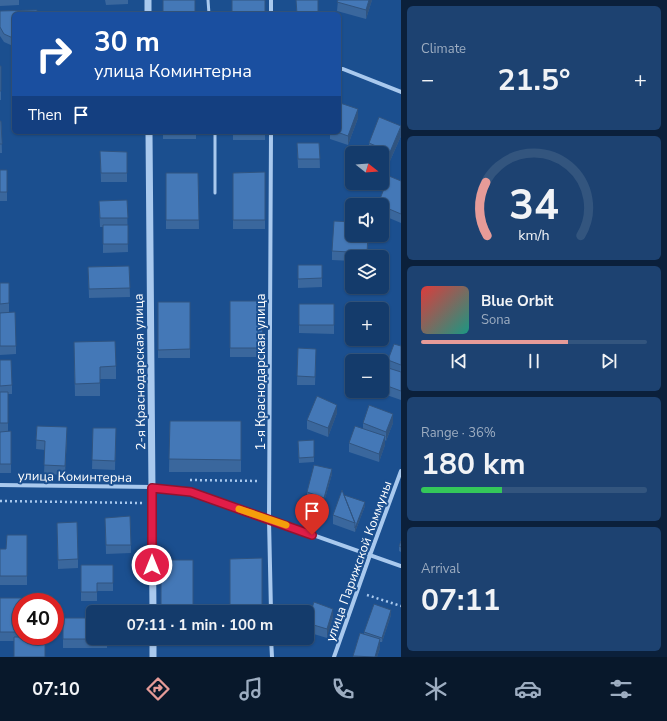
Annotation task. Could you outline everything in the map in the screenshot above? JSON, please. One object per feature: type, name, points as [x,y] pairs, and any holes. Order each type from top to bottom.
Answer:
[{"type":"street","points":[[148,0],[148,12]]},
{"type":"street","points":[[271,0],[271,12]]},
{"type":"street","points":[[341,69],[401,92]]},
{"type":"street","name":"2-я Краснодарская улица","points":[[149,134],[153,605]]},
{"type":"street","name":"1-я Краснодарская улица","points":[[271,134],[269,520],[271,605]]},
{"type":"street","name":"улица Парижской Коммуны","points":[[334,657],[401,471]]},
{"type":"street","name":"улица Коминтерна","points":[[0,485],[152,488],[191,492],[401,566]]},
{"type":"street","points":[[153,645],[153,657]]},
{"type":"street","points":[[271,645],[272,657]]},
{"type":"lane","points":[[208,0],[209,12]]},
{"type":"lane","points":[[215,134],[215,193]]},
{"type":"path","points":[[183,480],[270,481]]},
{"type":"path","points":[[0,501],[152,503]]},
{"type":"path","points":[[357,591],[401,606]]},
{"type":"building","points":[[163,0],[195,0],[195,12],[163,12]]},
{"type":"building","points":[[232,0],[265,0],[265,12],[232,12]]},
{"type":"building","points":[[296,0],[318,0],[318,12],[297,12]]},
{"type":"building","points":[[338,0],[369,0],[366,10],[337,2]]},
{"type":"building","points":[[37,10],[37,12],[12,12],[12,38],[4,34],[0,27],[0,11]]},
{"type":"building","points":[[1,66],[1,91],[0,91]]},
{"type":"building","points":[[341,103],[358,109],[348,136],[341,133]]},
{"type":"building","points":[[379,117],[401,126],[390,152],[389,146],[376,146],[369,143]]},
{"type":"building","points":[[1,121],[2,144],[0,144]]},
{"type":"building","points":[[297,143],[319,143],[320,159],[298,159]]},
{"type":"building","points":[[100,151],[127,152],[127,173],[101,173]]},
{"type":"building","points":[[0,170],[7,170],[7,192],[0,192]]},
{"type":"building","points":[[265,172],[265,220],[233,220],[233,173]]},
{"type":"building","points":[[166,173],[198,173],[199,220],[166,220]]},
{"type":"building","points":[[389,176],[401,181],[401,214],[389,209],[389,198],[380,198],[384,190],[389,190]]},
{"type":"building","points":[[127,200],[128,218],[100,218],[99,201]]},
{"type":"building","points":[[334,221],[345,222],[345,242],[368,242],[367,250],[332,251]]},
{"type":"building","points":[[103,225],[128,225],[128,244],[103,244]]},
{"type":"building","points":[[298,265],[322,265],[322,278],[298,279]]},
{"type":"building","points":[[129,266],[130,288],[89,289],[88,267]]},
{"type":"building","points":[[0,283],[9,283],[9,303],[0,304]]},
{"type":"building","points":[[230,301],[262,301],[263,348],[230,348]]},
{"type":"building","points":[[158,302],[190,302],[190,349],[158,350]]},
{"type":"building","points":[[299,304],[334,304],[334,325],[299,325]]},
{"type":"building","points":[[15,312],[16,346],[0,346],[0,313]]},
{"type":"building","points":[[115,341],[116,366],[100,367],[100,383],[75,384],[74,342]]},
{"type":"building","points":[[394,344],[401,346],[401,365],[389,360]]},
{"type":"building","points":[[298,348],[316,349],[315,377],[297,376]]},
{"type":"building","points":[[0,360],[11,360],[12,385],[0,386]]},
{"type":"building","points":[[389,368],[401,372],[401,391],[389,387]]},
{"type":"building","points":[[0,392],[8,392],[8,423],[0,423]]},
{"type":"building","points":[[317,396],[337,405],[328,428],[307,420]]},
{"type":"building","points":[[369,405],[393,414],[386,432],[363,423]]},
{"type":"building","points":[[170,421],[241,421],[241,460],[169,459]]},
{"type":"building","points":[[37,426],[67,427],[65,466],[44,465],[45,441],[36,440]]},
{"type":"building","points":[[355,426],[385,436],[379,454],[349,443]]},
{"type":"building","points":[[93,428],[116,428],[115,461],[92,460]]},
{"type":"building","points":[[11,431],[11,464],[0,464],[0,432]]},
{"type":"building","points":[[314,440],[314,457],[299,458],[298,441]]},
{"type":"building","points":[[314,465],[332,469],[324,498],[307,492]]},
{"type":"building","points":[[342,490],[355,523],[333,515]]},
{"type":"building","points":[[344,495],[365,502],[355,528],[355,523]]},
{"type":"building","points":[[130,516],[131,545],[106,545],[105,518]]},
{"type":"building","points":[[77,522],[78,559],[58,560],[57,523]]},
{"type":"building","points":[[7,535],[27,535],[27,576],[0,576],[0,549],[6,549]]},
{"type":"building","points":[[262,558],[262,605],[230,605],[230,559]]},
{"type":"building","points":[[161,560],[193,560],[193,605],[161,605]]},
{"type":"building","points":[[81,565],[113,565],[113,583],[97,583],[97,592],[81,592]]},
{"type":"building","points":[[0,598],[12,598],[12,632],[0,632]]},
{"type":"building","points":[[314,602],[333,609],[327,629],[314,625]]},
{"type":"building","points":[[374,604],[391,610],[382,638],[364,632]]},
{"type":"building","points":[[64,618],[86,618],[86,639],[64,639]]},
{"type":"building","points":[[360,633],[380,639],[375,657],[353,656]]},
{"type":"building","points":[[14,645],[45,645],[45,657],[14,657]]},
{"type":"slow traffic","points":[[239,509],[286,525]]},
{"type":"route","points":[[152,565],[152,488],[191,492],[312,535]]}]
